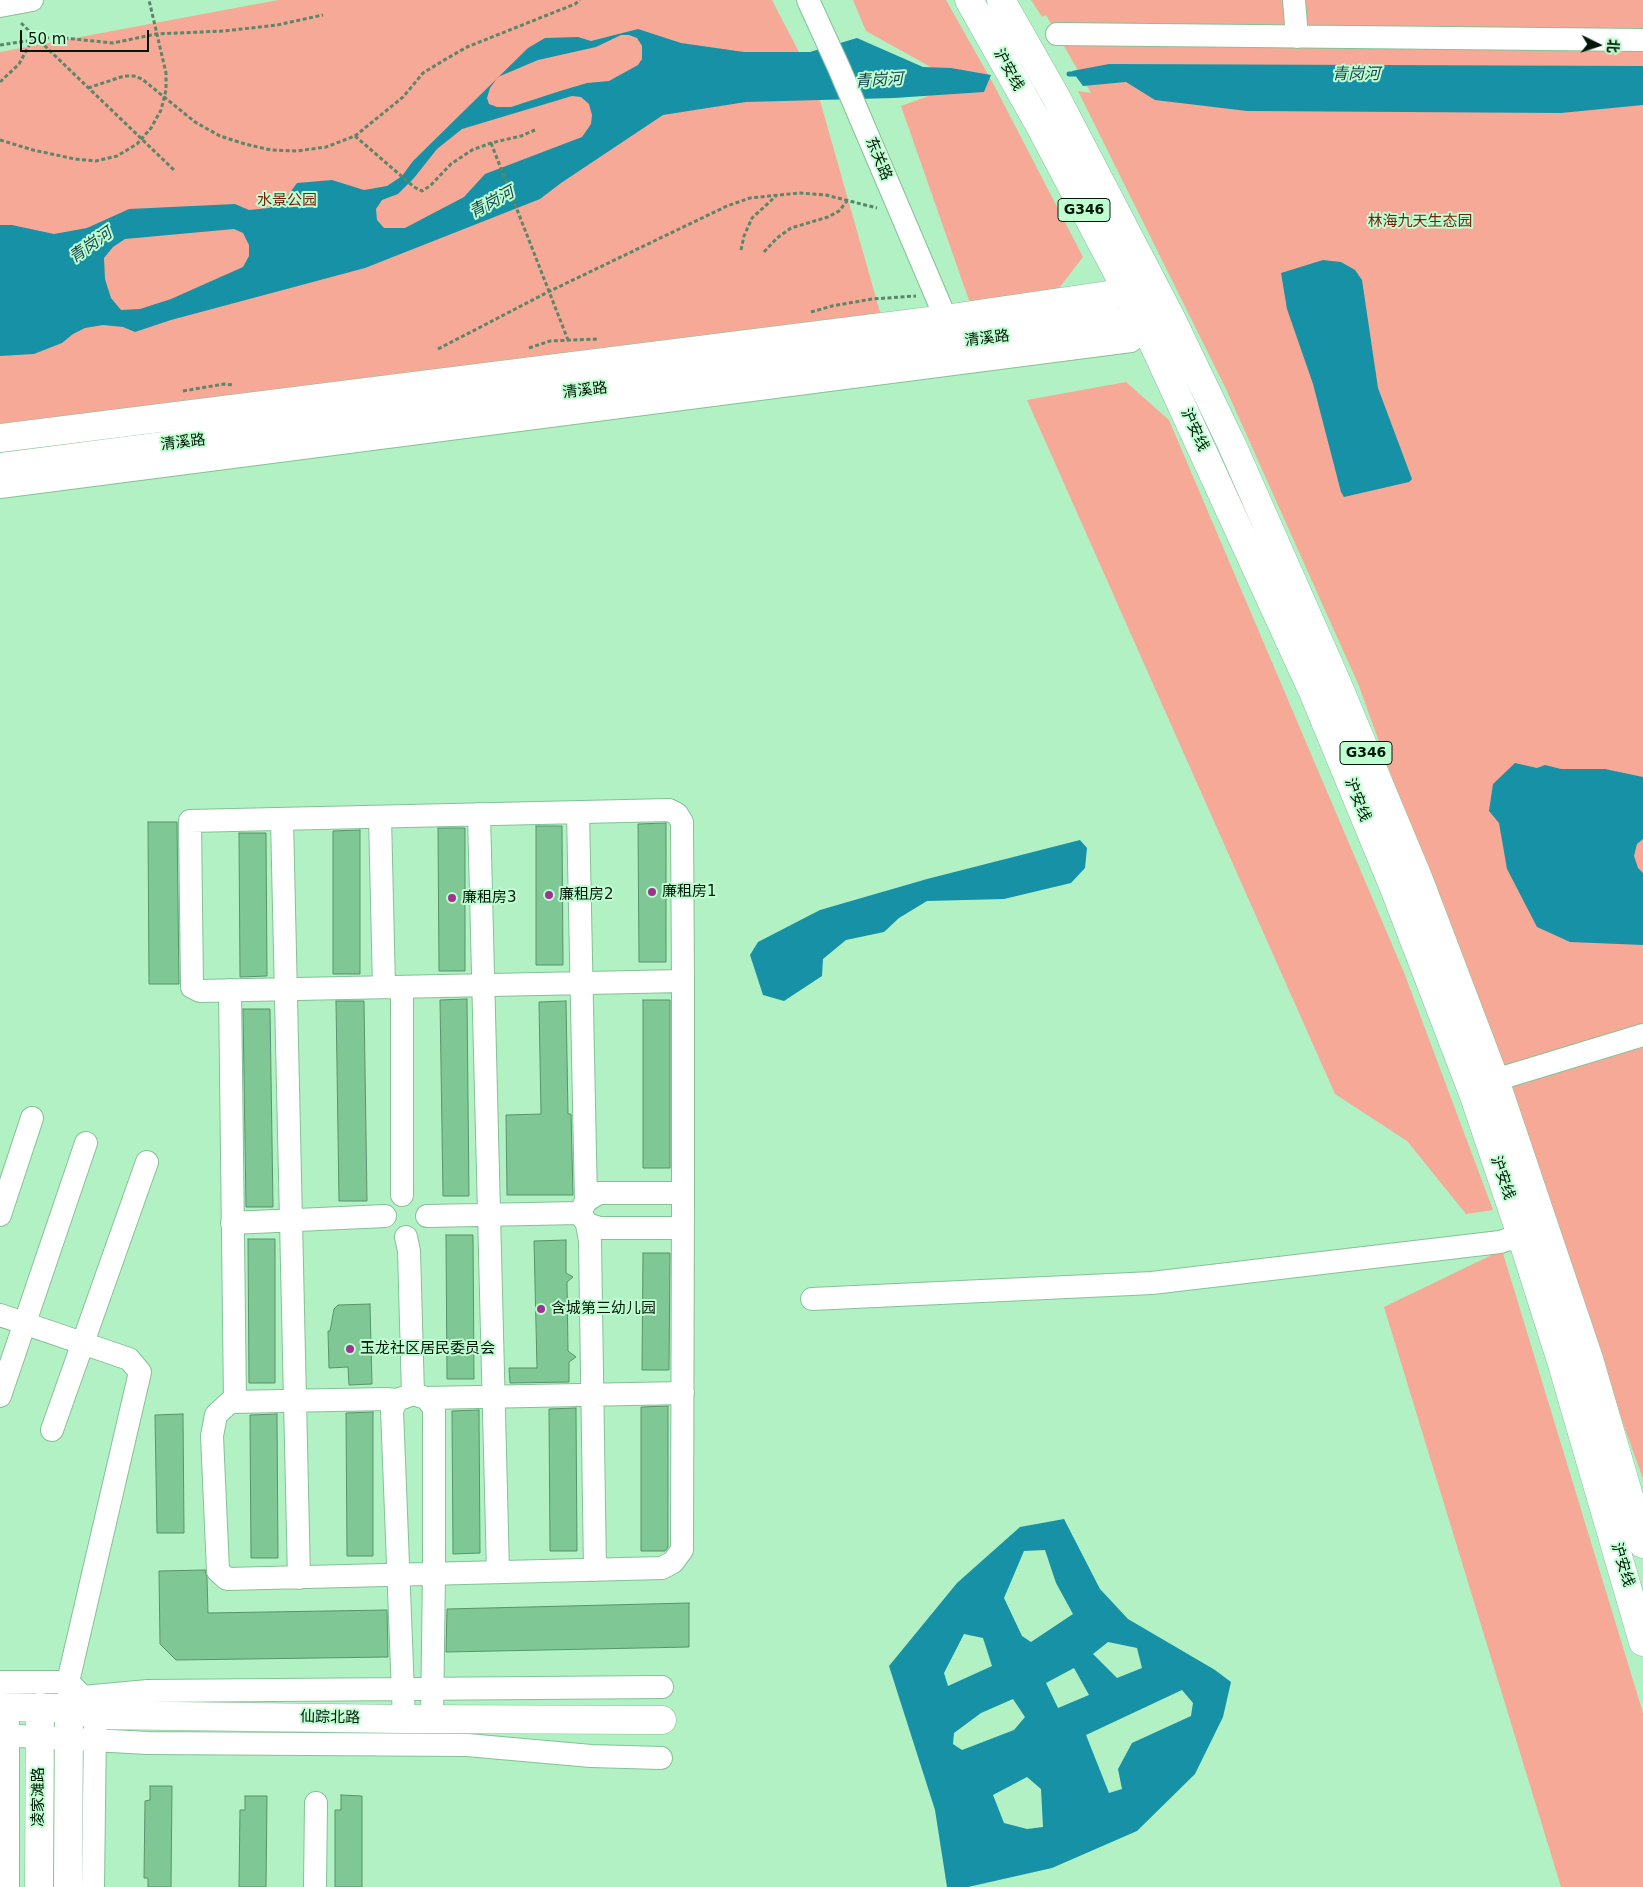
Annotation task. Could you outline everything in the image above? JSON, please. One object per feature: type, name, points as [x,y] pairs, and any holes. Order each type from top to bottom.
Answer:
[{"type":"main road","name":"沪安线","points":[[969,0],[1041,128],[1127,293],[1136,330],[1313,692],[1394,888],[1474,1096],[1589,1360],[1643,1544]]},
{"type":"main road","name":"沪安线","points":[[1001,0],[1056,96],[1156,288],[1232,445],[1337,683],[1419,880],[1495,1080],[1533,1231],[1565,1374],[1643,1642]]},
{"type":"main road","name":"清溪路","points":[[0,438],[946,319],[1156,288]]},
{"type":"main road","name":"清溪路","points":[[0,467],[1136,330],[1170,316]]},
{"type":"main road","name":"仙踪北路","points":[[2,1699],[40,1708],[68,1695],[88,1723],[432,1719],[662,1720]]},
{"type":"main road","name":"凌家滩路","points":[[39,1887],[40,1708]]},
{"type":"main road","name":"凌家滩路","points":[[68,1887],[88,1723]]},
{"type":"street","points":[[0,6],[32,0]]},
{"type":"street","name":"东关路","points":[[808,0],[840,68],[946,319]]},
{"type":"street","points":[[1294,0],[1297,37]]},
{"type":"street","points":[[1057,34],[1643,40]]},
{"type":"street","points":[[0,487],[1136,330]]},
{"type":"street","points":[[683,981],[200,991],[192,987],[190,821],[669,810],[677,814],[682,822],[683,981],[683,1393],[682,1550],[673,1562],[662,1568],[226,1579],[218,1571],[212,1436],[216,1416],[230,1402],[683,1393]]},
{"type":"street","points":[[578,812],[584,1213],[590,1241],[595,1570]]},
{"type":"street","points":[[479,814],[498,1572]]},
{"type":"street","points":[[380,817],[393,987],[402,1195]]},
{"type":"street","points":[[282,819],[299,1578]]},
{"type":"street","points":[[230,990],[235,1402]]},
{"type":"street","points":[[1495,1080],[1643,1035]]},
{"type":"street","points":[[0,1216],[32,1118]]},
{"type":"street","points":[[0,1396],[86,1143]]},
{"type":"street","points":[[52,1430],[147,1162]]},
{"type":"street","points":[[584,1213],[599,1193],[683,1193]]},
{"type":"street","points":[[402,1195],[410,1195],[422,1202],[427,1216],[426,1222],[419,1233],[406,1237],[400,1236],[389,1228],[385,1216],[390,1202],[402,1195]]},
{"type":"street","points":[[427,1216],[584,1213],[599,1228],[683,1228]]},
{"type":"street","points":[[232,1223],[385,1216]]},
{"type":"street","points":[[812,1299],[1152,1283],[1500,1242],[1533,1231]]},
{"type":"street","points":[[406,1237],[409,1251],[412,1398]]},
{"type":"street","points":[[0,1315],[130,1359],[140,1372],[68,1695],[2,1699],[8,1887]]},
{"type":"street","points":[[412,1398],[434,1408],[432,1719]]},
{"type":"street","points":[[404,1720],[392,1410],[412,1398]]},
{"type":"street","points":[[4,1735],[40,1737],[88,1723],[148,1691],[662,1688]]},
{"type":"street","points":[[88,1723],[148,1743],[467,1745],[591,1756],[661,1758]]},
{"type":"street","points":[[88,1723],[93,1887]]},
{"type":"street","points":[[314,1887],[316,1803]]},
{"type":"path","points":[[0,140],[33,150],[96,161],[118,156],[137,144],[151,128],[161,110],[166,73],[148,0]]},
{"type":"path","points":[[88,88],[124,76],[134,76],[142,80],[195,122],[220,136],[254,146],[297,151],[326,147],[355,136],[403,97],[423,73],[446,59],[467,47],[575,4],[580,0]]},
{"type":"path","points":[[0,45],[54,37],[113,43],[156,34],[233,30],[277,25],[323,15]]},
{"type":"path","points":[[21,23],[175,171]]},
{"type":"path","points":[[0,82],[19,64],[33,40]]},
{"type":"path","points":[[355,136],[414,187],[422,191],[430,186],[451,164],[472,150],[535,130]]},
{"type":"path","points":[[490,143],[568,340]]},
{"type":"path","points":[[438,349],[548,292],[727,206],[750,198],[800,193],[826,196],[902,214]]},
{"type":"path","points":[[741,250],[744,236],[752,218],[776,195]]},
{"type":"path","points":[[764,252],[777,238],[791,228],[828,217],[839,211],[847,201]]},
{"type":"green space","name":"水景公园","points":[[278,0],[772,0],[815,83],[884,326],[0,438],[0,52]]},
{"type":"green space","points":[[853,0],[946,0],[994,85],[1083,257],[1053,296],[972,309],[901,106],[961,84],[866,31]]},
{"type":"green space","name":"林海九天生态园","points":[[1031,0],[1643,0],[1643,1479],[1359,686],[1226,389],[1078,91],[1091,93],[1046,15],[1042,17]]},
{"type":"green space","points":[[1126,382],[1169,420],[1405,975],[1493,1210],[1466,1214],[1407,1141],[1335,1094],[1027,400]]},
{"type":"green space","points":[[1502,1250],[1643,1713],[1643,1887],[1561,1887],[1384,1307]]},
{"type":"water","points":[[638,29],[681,43],[744,52],[810,52],[857,38],[923,67],[951,68],[991,75],[984,92],[894,98],[746,102],[663,115],[540,199],[365,268],[171,320],[135,332],[123,327],[103,325],[85,328],[73,334],[62,343],[34,354],[0,356],[0,225],[12,225],[54,234],[87,228],[129,209],[235,204],[249,210],[269,208],[284,201],[297,183],[332,180],[364,190],[387,186],[402,176],[413,161],[497,79],[490,88],[487,98],[489,104],[497,107],[511,107],[587,83],[609,81],[638,65],[642,59],[642,46],[637,38],[621,35],[596,47],[538,60],[499,77],[528,48],[545,38],[578,37],[591,41]],"holes":[[[572,96],[581,97],[589,104],[592,115],[591,124],[582,137],[485,174],[464,197],[405,228],[384,228],[377,220],[376,209],[382,200],[398,194],[414,178],[437,149],[462,129]],[[234,229],[243,233],[249,245],[249,256],[243,267],[171,299],[140,309],[121,310],[111,298],[105,279],[104,258],[113,247],[125,239]]]},
{"type":"water","points":[[1109,64],[1643,66],[1643,105],[1561,113],[1247,111],[1155,100],[1126,82],[1083,86],[1072,71]]},
{"type":"water","points":[[1323,260],[1341,262],[1355,270],[1362,280],[1378,388],[1412,479],[1409,482],[1344,497],[1341,492],[1313,384],[1287,309],[1281,273]]},
{"type":"water","points":[[1515,763],[1537,768],[1545,765],[1561,769],[1605,769],[1643,777],[1643,839],[1637,844],[1634,856],[1638,868],[1643,873],[1643,945],[1570,942],[1537,927],[1507,869],[1499,823],[1489,811],[1493,784]]},
{"type":"water","points":[[1080,840],[1087,848],[1085,868],[1071,883],[1004,899],[927,901],[899,918],[884,932],[846,940],[823,959],[822,976],[784,1001],[763,995],[750,955],[758,942],[820,910],[927,879]]},
{"type":"water","points":[[1064,1519],[1100,1589],[1128,1619],[1215,1670],[1231,1682],[1223,1717],[1195,1774],[1137,1831],[1052,1868],[968,1887],[947,1887],[935,1810],[889,1666],[957,1583],[1020,1527]],"holes":[[[1045,1550],[1056,1583],[1073,1614],[1031,1642],[1022,1636],[1004,1598],[1024,1551]],[[964,1634],[983,1638],[992,1666],[948,1686],[944,1673]],[[1108,1642],[1137,1648],[1142,1668],[1117,1678],[1093,1654]],[[1074,1668],[1089,1695],[1058,1708],[1046,1683]],[[1182,1690],[1193,1703],[1191,1716],[1132,1743],[1118,1769],[1122,1789],[1109,1793],[1086,1735]],[[1013,1699],[1025,1717],[1014,1730],[962,1750],[953,1744],[954,1733],[981,1713]],[[1027,1777],[1041,1789],[1043,1827],[1027,1829],[1004,1823],[993,1795]]]},
{"type":"building","points":[[148,822],[177,822],[179,984],[149,984]]},
{"type":"building","name":"廉租房1","points":[[666,823],[666,962],[639,962],[638,824]]},
{"type":"building","name":"廉租房2","points":[[536,826],[562,826],[563,965],[536,965]]},
{"type":"building","name":"廉租房3","points":[[438,828],[465,828],[465,971],[439,971]]},
{"type":"building","points":[[360,830],[360,974],[333,974],[333,831]]},
{"type":"building","points":[[239,833],[266,833],[267,976],[240,977]]},
{"type":"building","points":[[467,999],[469,1196],[443,1196],[440,1000]]},
{"type":"building","points":[[643,1000],[670,1000],[670,1168],[643,1168]]},
{"type":"building","points":[[336,1001],[364,1001],[367,1201],[339,1201]]},
{"type":"building","points":[[566,1001],[568,1114],[571,1114],[573,1195],[507,1195],[506,1115],[541,1114],[539,1002]]},
{"type":"building","points":[[243,1009],[270,1009],[273,1207],[246,1207]]},
{"type":"building","points":[[446,1235],[473,1235],[474,1379],[447,1379]]},
{"type":"building","points":[[248,1239],[275,1239],[275,1383],[249,1383]]},
{"type":"building","points":[[566,1240],[566,1273],[573,1277],[567,1282],[568,1351],[576,1357],[569,1362],[569,1382],[510,1383],[509,1368],[537,1368],[534,1241]]},
{"type":"building","points":[[643,1253],[670,1253],[669,1370],[642,1370]]},
{"type":"building","name":"玉龙社区居民委员会","points":[[370,1304],[372,1384],[349,1385],[348,1367],[329,1368],[328,1331],[330,1331],[334,1309],[338,1305]]},
{"type":"building","points":[[668,1406],[668,1547],[665,1551],[641,1551],[641,1407]]},
{"type":"building","points":[[576,1408],[577,1551],[550,1551],[549,1409]]},
{"type":"building","points":[[479,1410],[480,1553],[453,1554],[452,1411]]},
{"type":"building","points":[[373,1412],[373,1556],[347,1556],[346,1413]]},
{"type":"building","points":[[183,1414],[184,1533],[157,1533],[155,1415]]},
{"type":"building","points":[[277,1414],[278,1558],[251,1558],[250,1415]]},
{"type":"building","points":[[205,1570],[208,1613],[387,1610],[388,1657],[176,1660],[160,1644],[159,1571]]},
{"type":"building","points":[[689,1603],[689,1647],[446,1652],[447,1609]]},
{"type":"building","points":[[150,1786],[172,1786],[171,1887],[148,1887],[148,1878],[144,1878],[145,1801],[150,1800]]},
{"type":"building","points":[[341,1795],[362,1796],[362,1887],[335,1887],[335,1810],[341,1810]]},
{"type":"building","points":[[245,1796],[267,1796],[266,1887],[239,1887],[240,1810],[245,1810]]},
{"type":"waterway","name":"青岗河","points":[[1069,74],[1080,74]]},
{"type":"place","name":"廉租房1","points":[[652,892]]},
{"type":"place","name":"廉租房2","points":[[549,895]]},
{"type":"place","name":"廉租房3","points":[[452,898]]},
{"type":"place","name":"含城第三幼儿园","points":[[541,1309]]},
{"type":"place","name":"玉龙社区居民委员会","points":[[350,1349]]}]
